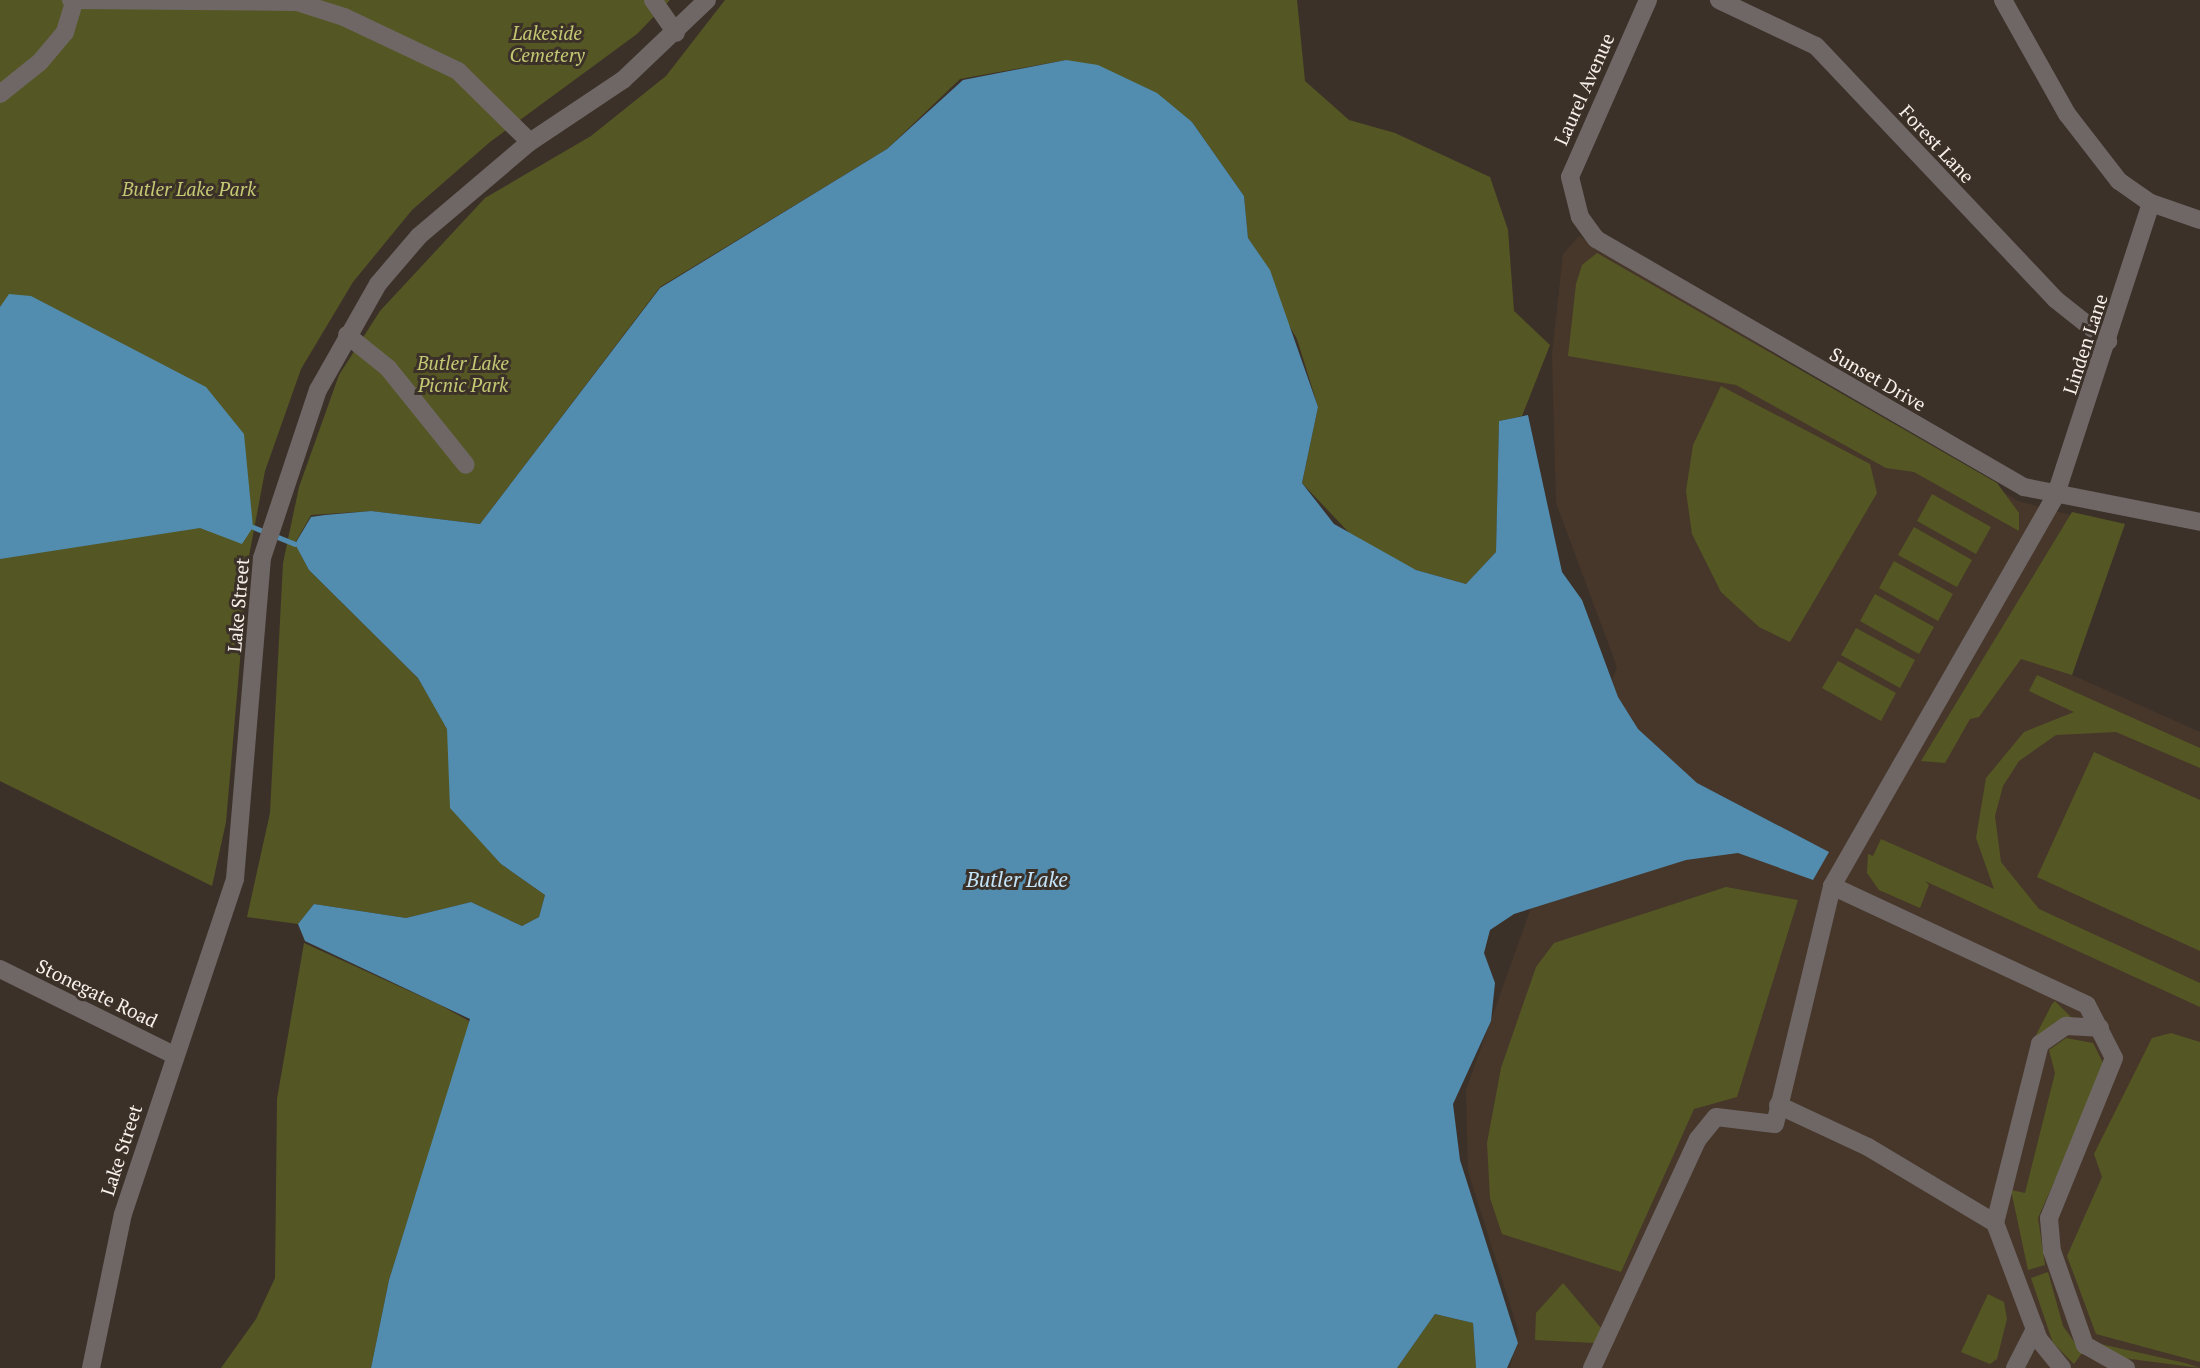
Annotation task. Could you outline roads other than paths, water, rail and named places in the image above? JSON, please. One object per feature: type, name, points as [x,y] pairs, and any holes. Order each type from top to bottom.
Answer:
[{"type":"street","points":[[0,94],[40,62],[65,32],[73,0],[297,2],[332,13],[457,71],[530,142]]},
{"type":"street","points":[[653,0],[676,33]]},
{"type":"street","name":"Lake Street","points":[[91,1368],[123,1214],[235,879],[262,558],[279,497],[318,390],[378,284],[419,236],[530,142],[623,80],[676,33],[707,0]]},
{"type":"street","name":"Laurel Avenue","points":[[1573,199],[1576,158],[1648,0]]},
{"type":"street","name":"Forest Lane","points":[[1719,0],[1816,46],[2055,299],[2108,341]]},
{"type":"street","points":[[2003,0],[2067,114],[2119,181],[2151,202],[2200,220]]},
{"type":"street","name":"Sunset Drive","points":[[1573,199],[1596,239],[1640,267],[2024,487],[2055,497],[2200,522]]},
{"type":"street","name":"Linden Lane","points":[[1778,1105],[1832,886],[2055,497],[2108,341],[2151,202]]},
{"type":"street","points":[[347,335],[388,368],[466,466]]},
{"type":"street","points":[[1832,886],[2087,1005],[2114,1058],[2107,1088],[2049,1218],[2074,1324],[2085,1345],[2126,1368]]},
{"type":"street","name":"Stonegate Road","points":[[0,969],[174,1055]]},
{"type":"street","points":[[2062,1368],[2035,1329],[1995,1223],[2040,1044],[2066,1026],[2100,1028]]},
{"type":"street","points":[[1592,1368],[1698,1139],[1716,1117],[1775,1124],[1778,1105],[1868,1147],[1995,1223]]},
{"type":"street","points":[[2015,1368],[2035,1329]]},
{"type":"water","name":"Butler Lake","points":[[1066,60],[1098,65],[1157,93],[1192,122],[1244,196],[1248,238],[1270,270],[1318,407],[1302,483],[1334,524],[1416,570],[1466,584],[1496,552],[1499,421],[1528,415],[1562,572],[1582,600],[1618,697],[1638,729],[1697,783],[1829,852],[1813,880],[1738,853],[1686,860],[1514,914],[1490,930],[1484,953],[1495,983],[1491,1021],[1453,1104],[1460,1160],[1518,1343],[1507,1368],[1476,1368],[1473,1323],[1435,1314],[1397,1368],[371,1368],[389,1280],[470,1019],[305,941],[298,924],[314,904],[406,918],[471,902],[522,926],[539,917],[545,895],[501,864],[450,808],[447,729],[418,678],[309,570],[295,544],[311,517],[325,515],[371,511],[480,524],[660,288],[887,149],[963,80]]},
{"type":"water","points":[[9,294],[31,296],[206,387],[244,434],[253,527],[242,544],[200,528],[0,559],[0,307]]},
{"type":"waterway","points":[[253,527],[295,544]]},
{"type":"park label","name":"Lakeside Cemetery","points":[[547,44]]},
{"type":"park label","name":"Butler Lake Park","points":[[189,189]]},
{"type":"park label","name":"Butler Lake Picnic Park","points":[[463,374]]}]
